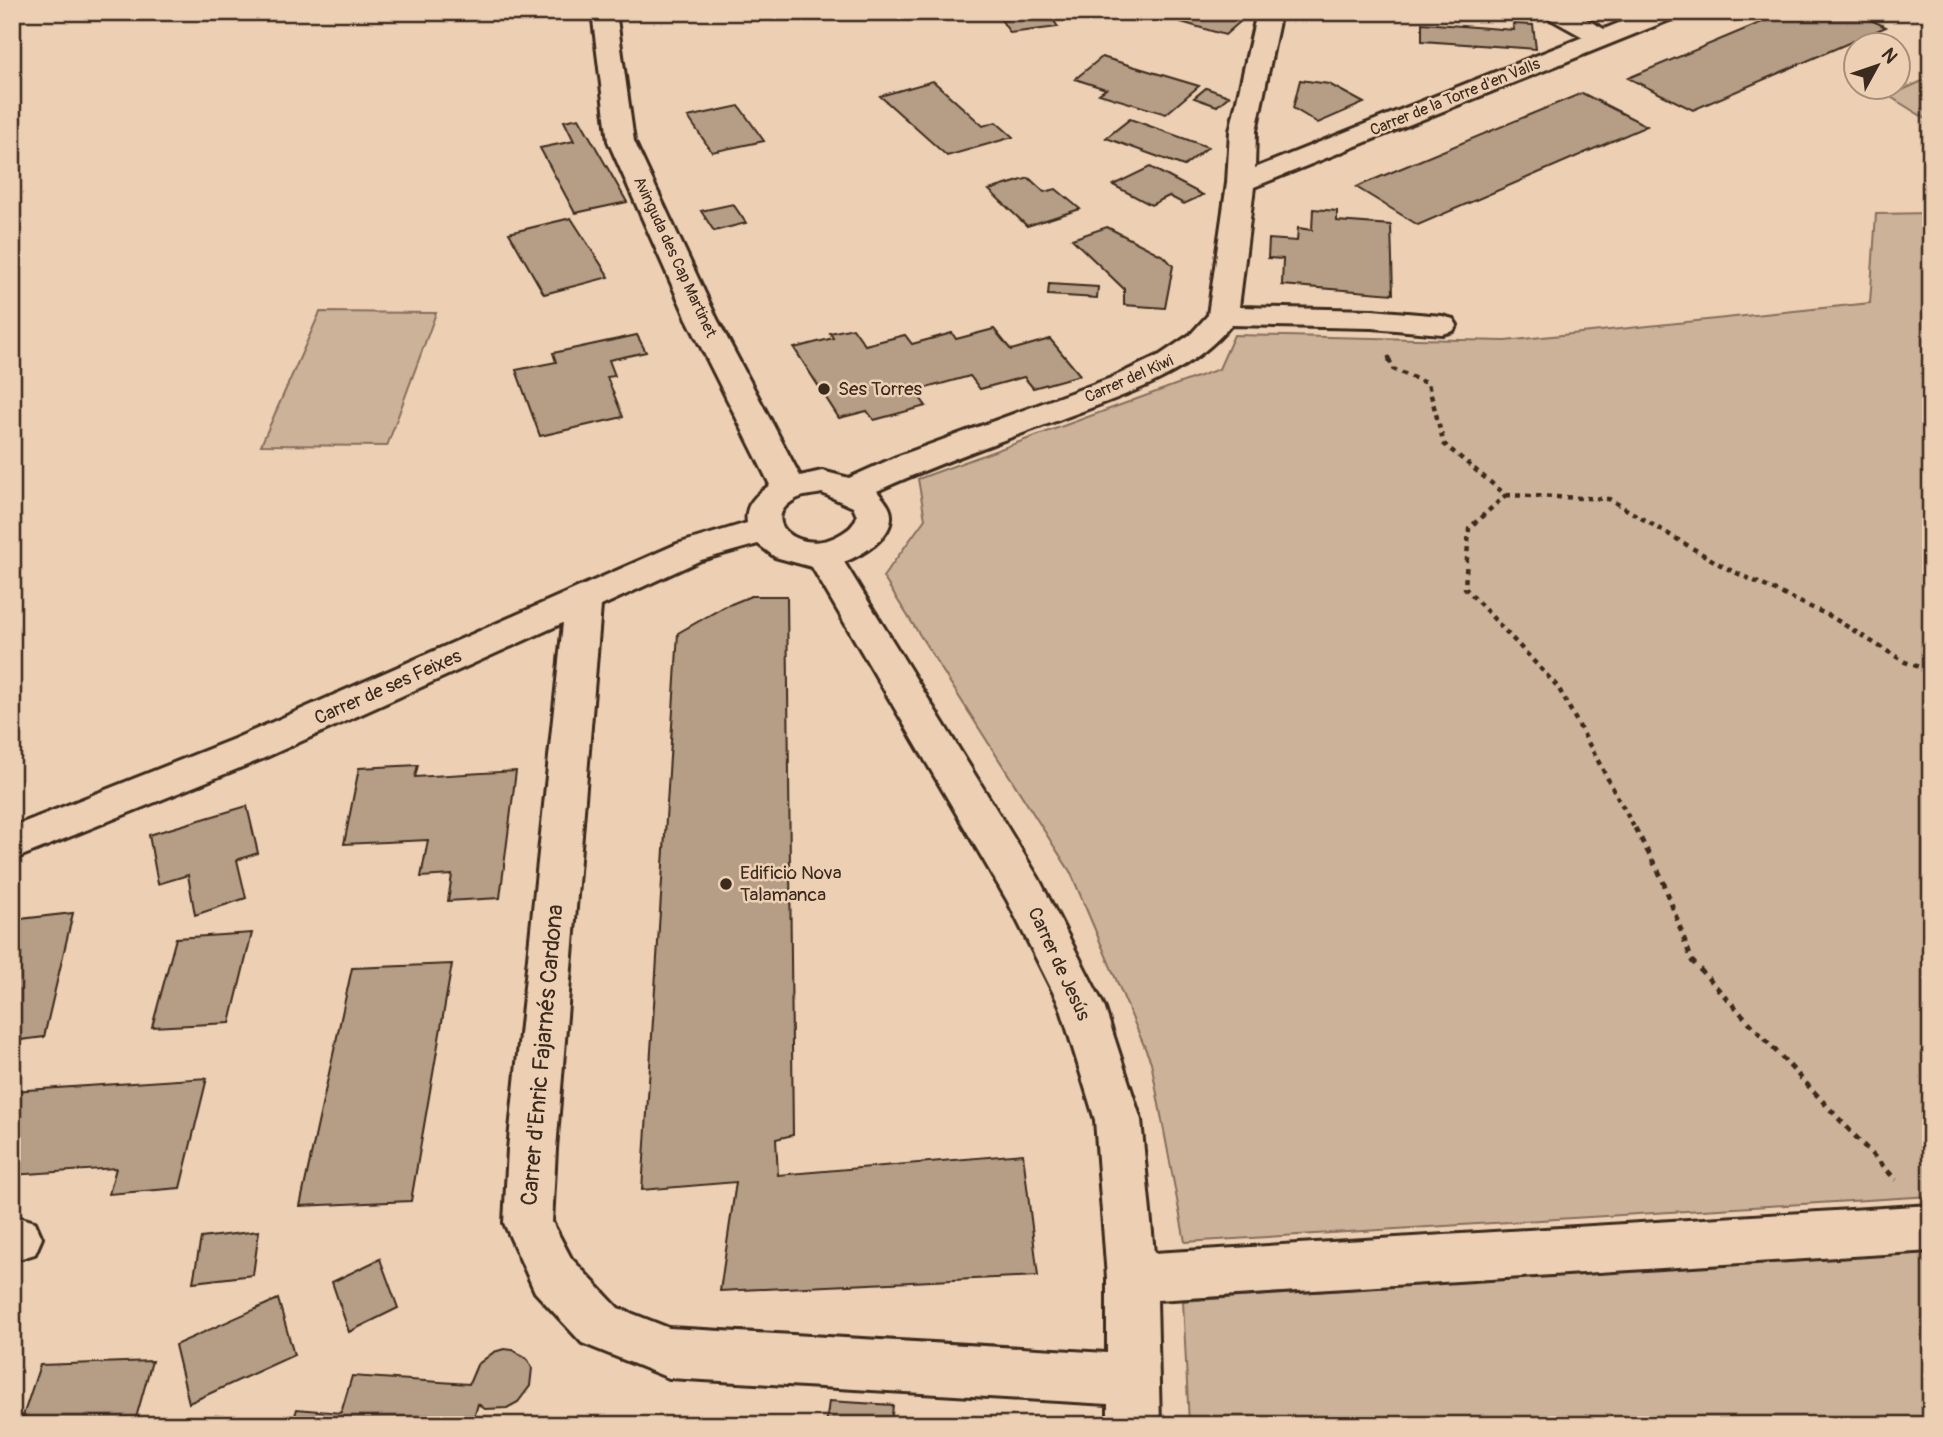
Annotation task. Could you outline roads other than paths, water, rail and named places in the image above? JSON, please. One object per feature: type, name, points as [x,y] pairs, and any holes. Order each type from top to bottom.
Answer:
[{"type":"street","name":"Avinguda des Cap Martinet","points":[[604,12],[621,141],[702,319],[789,488]]},
{"type":"street","points":[[1269,12],[1243,131],[1241,183],[1223,316],[1373,319],[1442,325]]},
{"type":"street","points":[[1556,12],[1602,38]]},
{"type":"street","name":"Carrer de la Torre d'en Valls","points":[[1241,183],[1668,12]]},
{"type":"street","name":"Carrer del Kiwi","points":[[853,489],[908,464],[1122,385],[1171,362],[1202,341],[1223,316]]},
{"type":"street","points":[[822,482],[853,489],[865,498],[872,509],[873,521],[867,533],[856,543],[822,554],[786,549],[772,541],[764,530],[761,518],[766,507],[775,496],[789,488],[822,482]]},
{"type":"street","name":"Carrer de ses Feixes","points":[[12,844],[248,749],[690,552],[764,530]]},
{"type":"street","name":"Carrer de Jesús","points":[[822,554],[1024,891],[1082,1006],[1118,1120],[1132,1278],[1134,1425]]},
{"type":"street","name":"Carrer d'Enric Fajarnés Cardona","points":[[583,601],[531,1149],[528,1223],[552,1275],[600,1326],[669,1353],[1133,1380]]},
{"type":"street","points":[[1132,1278],[1931,1228]]},
{"type":"place","name":"Ses Torres","points":[[824,389]]},
{"type":"place","name":"Edificio Nova Talamanca","points":[[726,884]]}]
